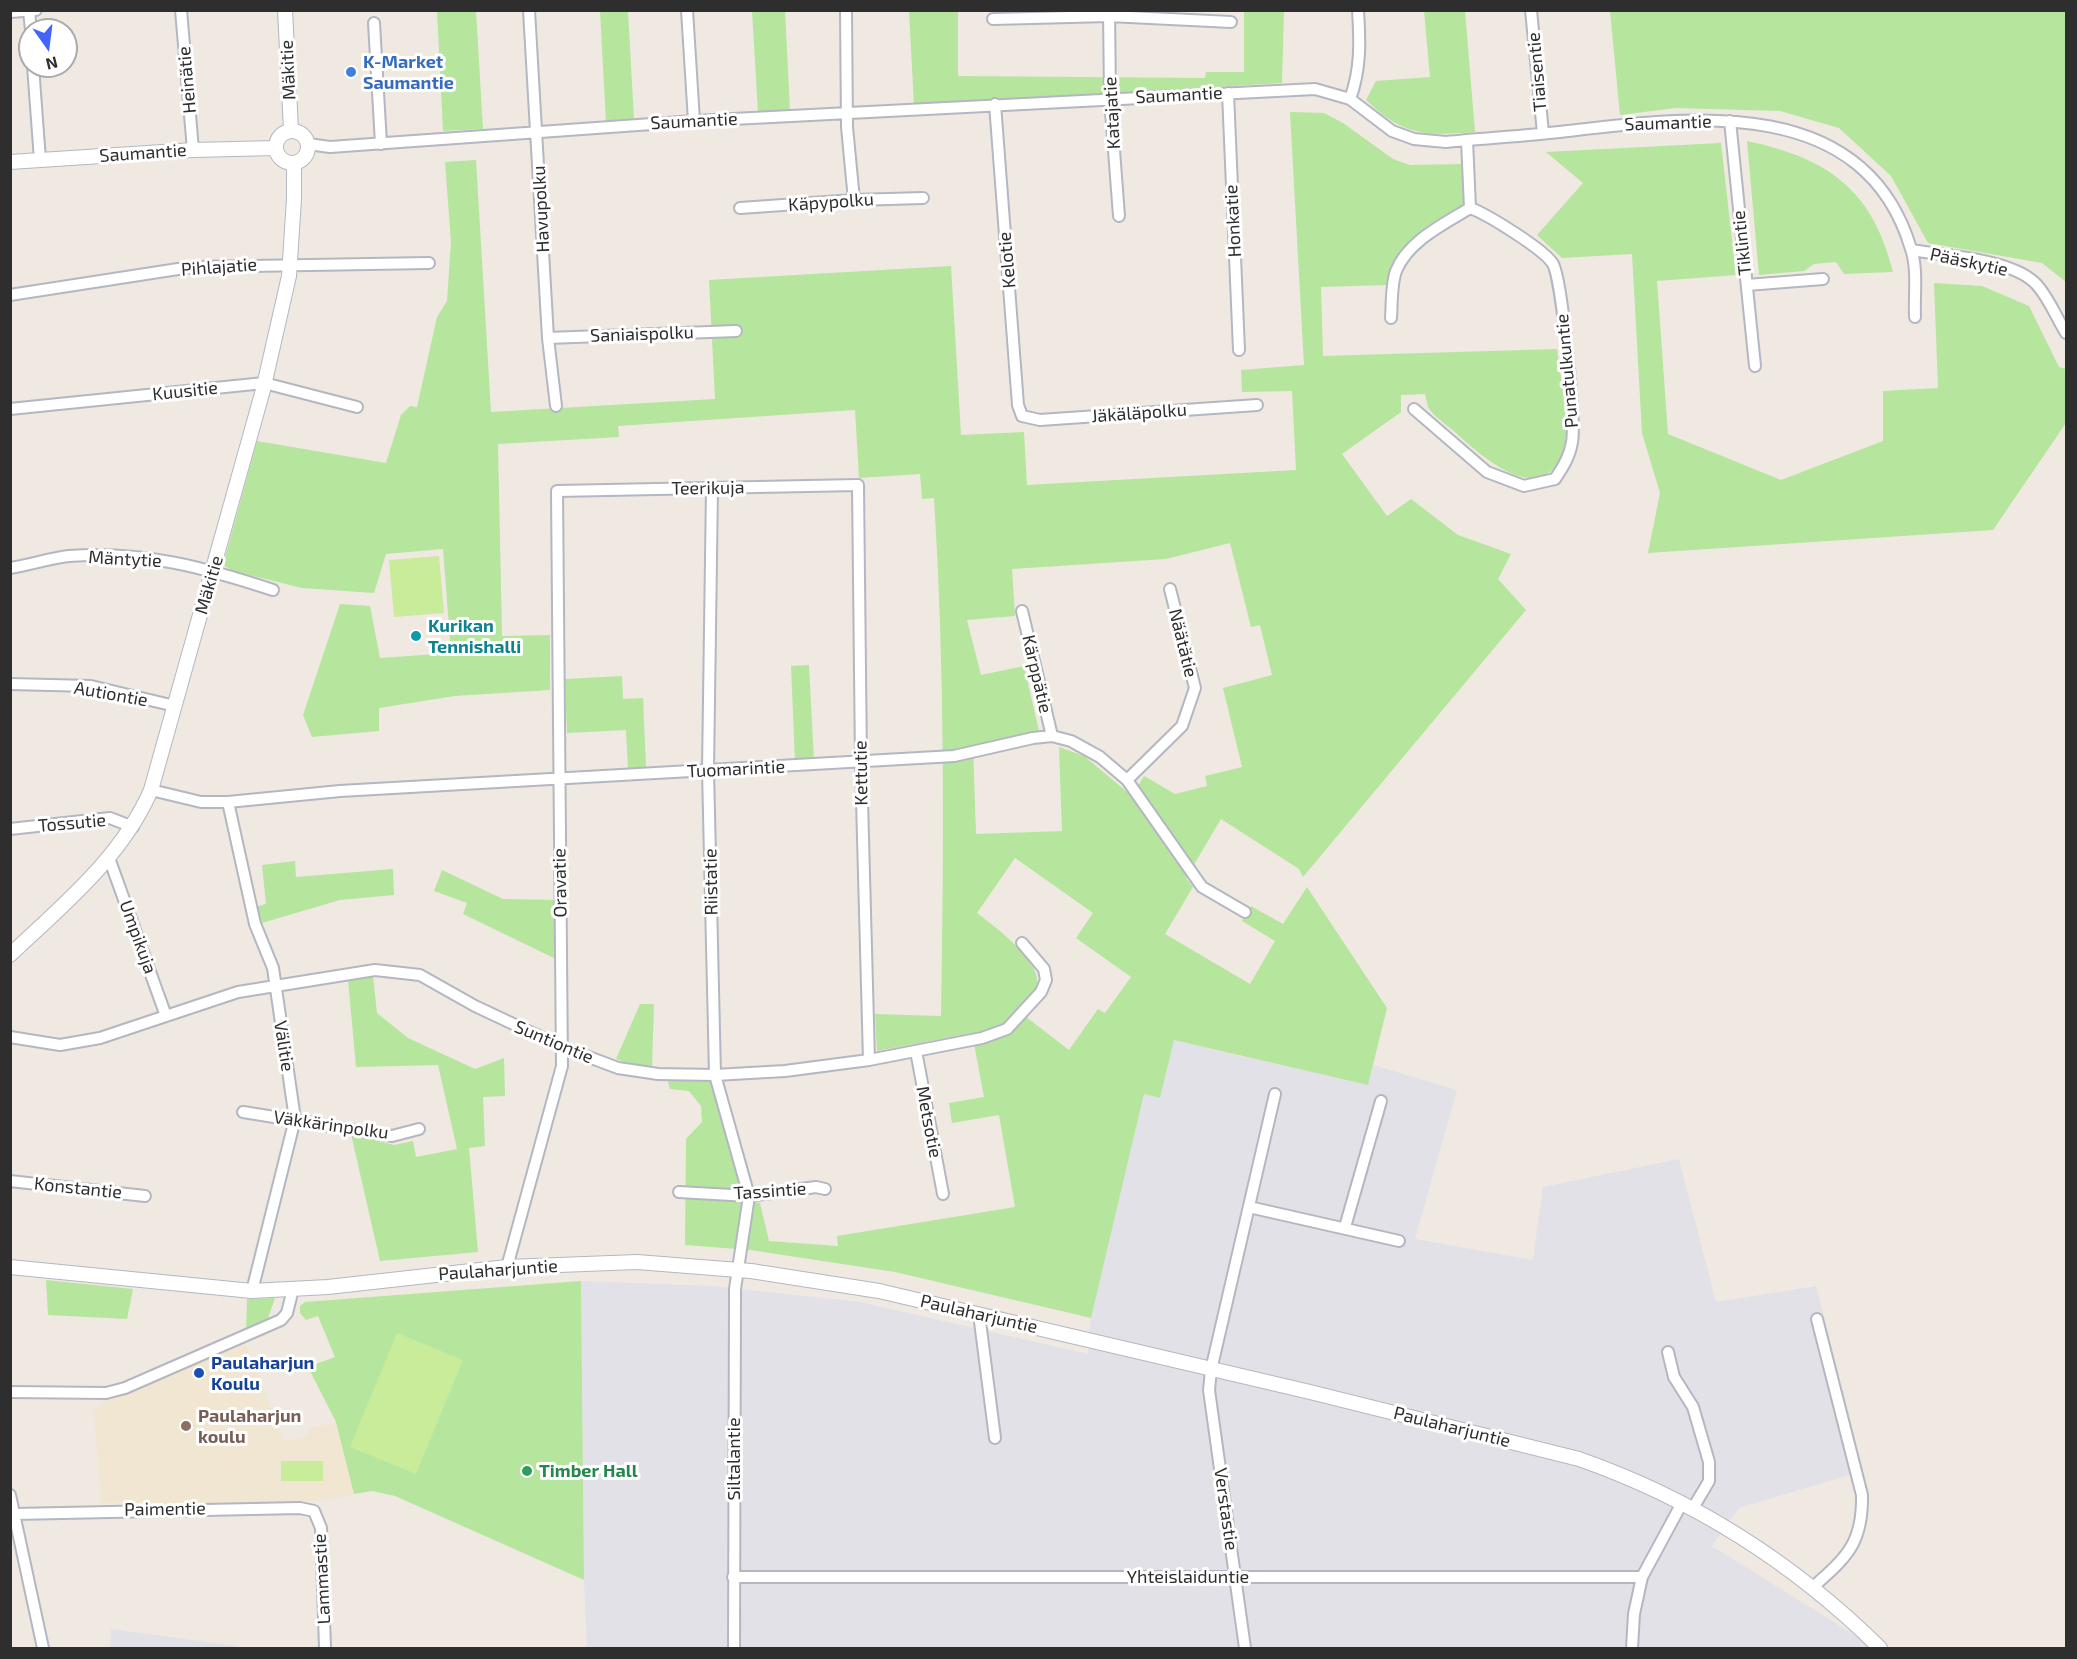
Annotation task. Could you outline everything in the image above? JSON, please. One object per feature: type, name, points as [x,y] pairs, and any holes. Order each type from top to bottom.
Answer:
[{"type":"main road","name":"Mäkitie","points":[[285,10],[291,130]]},
{"type":"main road","points":[[291,130],[302,133],[309,144],[305,158],[294,163],[283,160],[276,148],[280,136],[291,130]]},
{"type":"main road","name":"Saumantie","points":[[10,162],[193,150],[276,148]]},
{"type":"main road","name":"Mäkitie","points":[[10,955],[109,858],[133,827],[151,789],[264,383],[290,263],[294,163]]},
{"type":"main road","name":"Paulaharjuntie","points":[[10,1268],[252,1291],[507,1267],[637,1262],[740,1270],[875,1290],[1579,1459],[1618,1473],[1688,1506],[1748,1539],[1846,1614],[1880,1648]]},
{"type":"street","points":[[10,12],[36,10]]},
{"type":"street","name":"Heinätie","points":[[181,10],[193,150]]},
{"type":"street","name":"Havupolku","points":[[529,10],[548,338],[556,406]]},
{"type":"street","points":[[687,10],[694,121]]},
{"type":"street","points":[[846,10],[847,113],[854,200]]},
{"type":"street","points":[[1350,99],[1358,79],[1361,56],[1358,10]]},
{"type":"street","name":"Tiaisentie","points":[[1532,10],[1543,133]]},
{"type":"street","points":[[993,19],[1109,14],[1231,22]]},
{"type":"street","name":"Katajatie","points":[[1109,14],[1110,98],[1119,216]]},
{"type":"street","points":[[374,23],[381,144]]},
{"type":"street","points":[[34,78],[40,160]]},
{"type":"street","name":"Saumantie","points":[[309,144],[330,147],[694,121],[1315,89],[1350,99],[1392,131],[1414,139],[1446,142],[1667,121],[1730,121],[1771,125],[1801,133],[1832,147],[1860,169],[1883,193],[1901,222],[1912,250],[1915,317]]},
{"type":"street","name":"Honkatie","points":[[1228,93],[1239,350]]},
{"type":"street","name":"Kelotie","points":[[995,104],[1018,405],[1022,416]]},
{"type":"street","name":"Tiklintie","points":[[1730,121],[1755,366]]},
{"type":"street","points":[[1391,318],[1395,273],[1406,253],[1432,232],[1470,208],[1467,140]]},
{"type":"street","name":"Käpypolku","points":[[740,208],[923,198]]},
{"type":"street","name":"Punatulkuntie","points":[[1414,409],[1487,471],[1524,486],[1555,479],[1566,463],[1573,440],[1561,300],[1552,263],[1487,214],[1470,208]]},
{"type":"street","name":"Pääskytie","points":[[1912,250],[2013,270],[2035,283],[2051,303],[2067,333]]},
{"type":"street","name":"Pihlajatie","points":[[10,295],[191,267],[290,263],[429,263]]},
{"type":"street","points":[[1747,285],[1823,279]]},
{"type":"street","name":"Saniaispolku","points":[[548,338],[736,331]]},
{"type":"street","name":"Kuusitie","points":[[10,409],[264,383],[357,407]]},
{"type":"street","name":"Jäkäläpolku","points":[[1022,416],[1040,420],[1257,405]]},
{"type":"street","name":"Teerikuja","points":[[557,491],[858,485]]},
{"type":"street","name":"Kettutie","points":[[858,485],[861,763],[869,1060]]},
{"type":"street","name":"Riistatie","points":[[712,488],[708,770],[715,1075],[749,1196],[740,1270]]},
{"type":"street","name":"Oravatie","points":[[507,1267],[562,1066],[557,491]]},
{"type":"street","name":"Mäntytie","points":[[10,568],[68,556],[139,556],[213,570],[273,590]]},
{"type":"street","name":"Näätätie","points":[[1127,780],[1182,726],[1195,688],[1170,589]]},
{"type":"street","name":"Kärppätie","points":[[1022,611],[1052,736]]},
{"type":"street","name":"Autiontie","points":[[10,684],[91,686],[175,706]]},
{"type":"street","name":"Tuomarintie","points":[[151,789],[201,802],[228,802],[288,794],[954,756],[1033,738],[1052,736],[1071,741],[1100,757],[1127,780],[1202,887],[1245,912]]},
{"type":"street","name":"Välitie","points":[[228,802],[255,924],[273,968],[295,1119],[252,1291]]},
{"type":"street","name":"Tossutie","points":[[10,829],[110,818],[133,827]]},
{"type":"street","name":"Umpikuja","points":[[109,858],[166,1016]]},
{"type":"street","name":"Suntiontie","points":[[10,1037],[60,1045],[100,1038],[238,993],[375,970],[420,975],[475,1006],[562,1047],[618,1068],[658,1074],[715,1075],[785,1071],[869,1060],[982,1038],[1007,1029],[1041,992],[1046,980],[1044,969],[1022,943]]},
{"type":"street","name":"Metsotie","points":[[916,1051],[943,1194]]},
{"type":"street","name":"Verstastie","points":[[1245,1648],[1209,1390],[1211,1370],[1275,1094]]},
{"type":"street","points":[[1345,1227],[1381,1101]]},
{"type":"street","name":"Väkkärinpolku","points":[[243,1112],[392,1136],[419,1129]]},
{"type":"street","name":"Konstantie","points":[[10,1181],[145,1196]]},
{"type":"street","name":"Tassintie","points":[[679,1192],[749,1196],[816,1187],[825,1189]]},
{"type":"street","points":[[1249,1207],[1400,1241]]},
{"type":"street","name":"Siltalantie","points":[[734,1648],[735,1289],[740,1270]]},
{"type":"street","points":[[10,1392],[106,1393],[125,1388],[281,1320],[287,1312],[292,1289]]},
{"type":"street","points":[[979,1314],[995,1438]]},
{"type":"street","points":[[1813,1587],[1848,1555],[1859,1536],[1863,1518],[1862,1496],[1817,1319]]},
{"type":"street","points":[[1632,1648],[1634,1614],[1642,1577],[1688,1506],[1709,1482],[1709,1462],[1693,1407],[1674,1377],[1668,1352]]},
{"type":"street","points":[[10,1495],[43,1648]]},
{"type":"street","name":"Paimentie","points":[[15,1514],[300,1508],[314,1511]]},
{"type":"street","name":"Lammastie","points":[[314,1511],[321,1528],[325,1648]]},
{"type":"street","name":"Yhteislaiduntie","points":[[733,1577],[1642,1577]]},
{"type":"shaded area","points":[[1174,1040],[1368,1085],[1373,1065],[1457,1090],[1415,1239],[1533,1260],[1543,1187],[1679,1159],[1716,1302],[1816,1286],[1863,1471],[1739,1508],[1712,1546],[1864,1641],[1871,1648],[587,1648],[584,1580],[581,1281],[713,1286],[860,1302],[1088,1354],[1091,1318],[1144,1094],[1160,1098]]},
{"type":"shaded area","name":"Paulaharjun koulu","points":[[246,1344],[284,1441],[304,1437],[311,1428],[336,1422],[354,1494],[330,1500],[252,1504],[101,1503],[94,1409],[112,1397]]},
{"type":"shaded area","points":[[111,1629],[236,1646],[237,1648],[110,1648]]},
{"type":"green space","points":[[437,11],[476,11],[483,129],[443,131]]},
{"type":"green space","points":[[600,11],[628,11],[634,120],[606,122]]},
{"type":"green space","points":[[752,11],[785,11],[790,111],[758,113]]},
{"type":"green space","points":[[909,11],[958,11],[958,76],[1205,78],[1206,72],[1244,72],[1244,11],[1284,11],[1282,83],[914,105]]},
{"type":"green space","points":[[1424,11],[1465,11],[1475,132],[1442,134],[1416,131],[1392,121],[1366,100],[1376,81],[1430,77]]},
{"type":"green space","points":[[1610,11],[2066,11],[2066,282],[2042,263],[1928,243],[1891,176],[1839,128],[1780,111],[1676,108],[1620,115]]},
{"type":"green space","points":[[1290,112],[1324,113],[1343,123],[1393,159],[1410,165],[1463,164],[1465,206],[1427,228],[1405,246],[1390,270],[1387,285],[1321,287],[1323,356],[1557,349],[1566,420],[1564,448],[1561,458],[1550,472],[1537,478],[1523,477],[1508,472],[1492,463],[1437,417],[1428,407],[1425,394],[1401,395],[1401,412],[1342,454],[1387,516],[1411,499],[1458,535],[1511,554],[1498,579],[1526,610],[1303,877],[1299,869],[1221,819],[1186,878],[1193,887],[1165,934],[1250,984],[1275,941],[1242,921],[1251,906],[1283,924],[1307,887],[1387,1008],[1368,1085],[1174,1040],[1160,1098],[1144,1094],[1091,1318],[895,1272],[750,1250],[685,1245],[686,1139],[702,1122],[701,1106],[689,1091],[670,1089],[667,1078],[709,1079],[739,1180],[740,1199],[760,1203],[769,1241],[838,1246],[837,1236],[1015,1207],[999,1115],[952,1123],[949,1103],[984,1097],[972,1033],[877,1051],[875,1014],[941,1016],[943,822],[938,563],[934,498],[922,499],[920,474],[859,478],[855,410],[618,426],[619,437],[498,444],[502,636],[550,635],[550,690],[455,696],[379,708],[379,731],[312,737],[303,715],[340,604],[370,606],[380,658],[451,653],[443,549],[386,554],[374,593],[302,588],[233,571],[223,565],[257,441],[386,463],[401,415],[410,406],[417,407],[437,317],[447,301],[451,242],[445,162],[476,160],[491,412],[715,399],[709,280],[951,266],[961,435],[1024,432],[1027,485],[1296,470],[1292,391],[1242,392],[1241,370],[1304,365]],"holes":[[[1230,543],[1251,627],[1260,625],[1272,675],[1223,688],[1242,767],[1205,776],[1207,786],[1175,794],[1144,776],[1132,796],[1084,756],[1059,747],[1062,831],[976,834],[973,746],[1039,731],[1024,666],[981,675],[967,620],[1015,616],[1012,569],[1166,559]],[[1015,858],[1093,913],[1076,938],[1131,977],[1105,1013],[1098,1009],[1069,1050],[1017,1010],[1029,998],[1037,983],[1032,964],[1014,944],[977,913]]]},
{"type":"green space","points":[[1747,141],[1801,157],[1824,168],[1843,182],[1873,219],[1893,272],[1844,274],[1836,262],[1814,264],[1804,271],[1759,275]]},
{"type":"green space","points":[[1721,143],[1736,275],[1657,281],[1668,434],[1781,480],[1883,441],[1883,391],[1938,388],[1934,283],[1982,286],[2029,306],[2059,367],[2066,369],[2066,423],[1993,530],[1648,553],[1660,493],[1642,433],[1632,254],[1562,258],[1537,235],[1583,183],[1546,152]]},
{"type":"green space","points":[[439,556],[444,613],[394,617],[389,560]]},
{"type":"green space","points":[[809,665],[814,761],[795,761],[791,666]]},
{"type":"green space","points":[[622,676],[623,699],[643,698],[646,768],[628,769],[626,730],[567,733],[565,679]]},
{"type":"green space","points":[[295,861],[296,877],[393,869],[394,895],[340,900],[262,923],[255,907],[266,904],[262,865]]},
{"type":"green space","points":[[442,870],[503,899],[556,900],[556,959],[463,914],[467,903],[434,891]]},
{"type":"green space","points":[[373,977],[377,1013],[408,1038],[475,1069],[504,1058],[505,1096],[483,1097],[485,1146],[469,1148],[478,1252],[380,1261],[351,1134],[394,1145],[413,1141],[416,1157],[457,1149],[438,1065],[356,1067],[348,980]]},
{"type":"green space","points":[[640,1004],[654,1004],[652,1067],[636,1066],[616,1059]]},
{"type":"green space","points":[[46,1280],[133,1289],[127,1319],[48,1315]]},
{"type":"green space","points":[[581,1281],[584,1580],[395,1496],[372,1491],[354,1494],[336,1422],[308,1367],[335,1357],[318,1316],[306,1320],[300,1313],[300,1306],[305,1302]]},
{"type":"green space","points":[[275,1298],[266,1324],[246,1333],[247,1299]]},
{"type":"green space","points":[[397,1333],[463,1360],[416,1474],[350,1447]]},
{"type":"green space","points":[[281,1461],[323,1461],[323,1481],[281,1481]]},
{"type":"place","name":"K-Market Saumantie","points":[[351,72]]},
{"type":"place","name":"Kurikan Tennishalli","points":[[416,636]]},
{"type":"place","name":"Paulaharjun Koulu","points":[[199,1373]]},
{"type":"place","name":"Paulaharjun koulu","points":[[186,1426]]},
{"type":"place","name":"Timber Hall","points":[[527,1471]]}]
